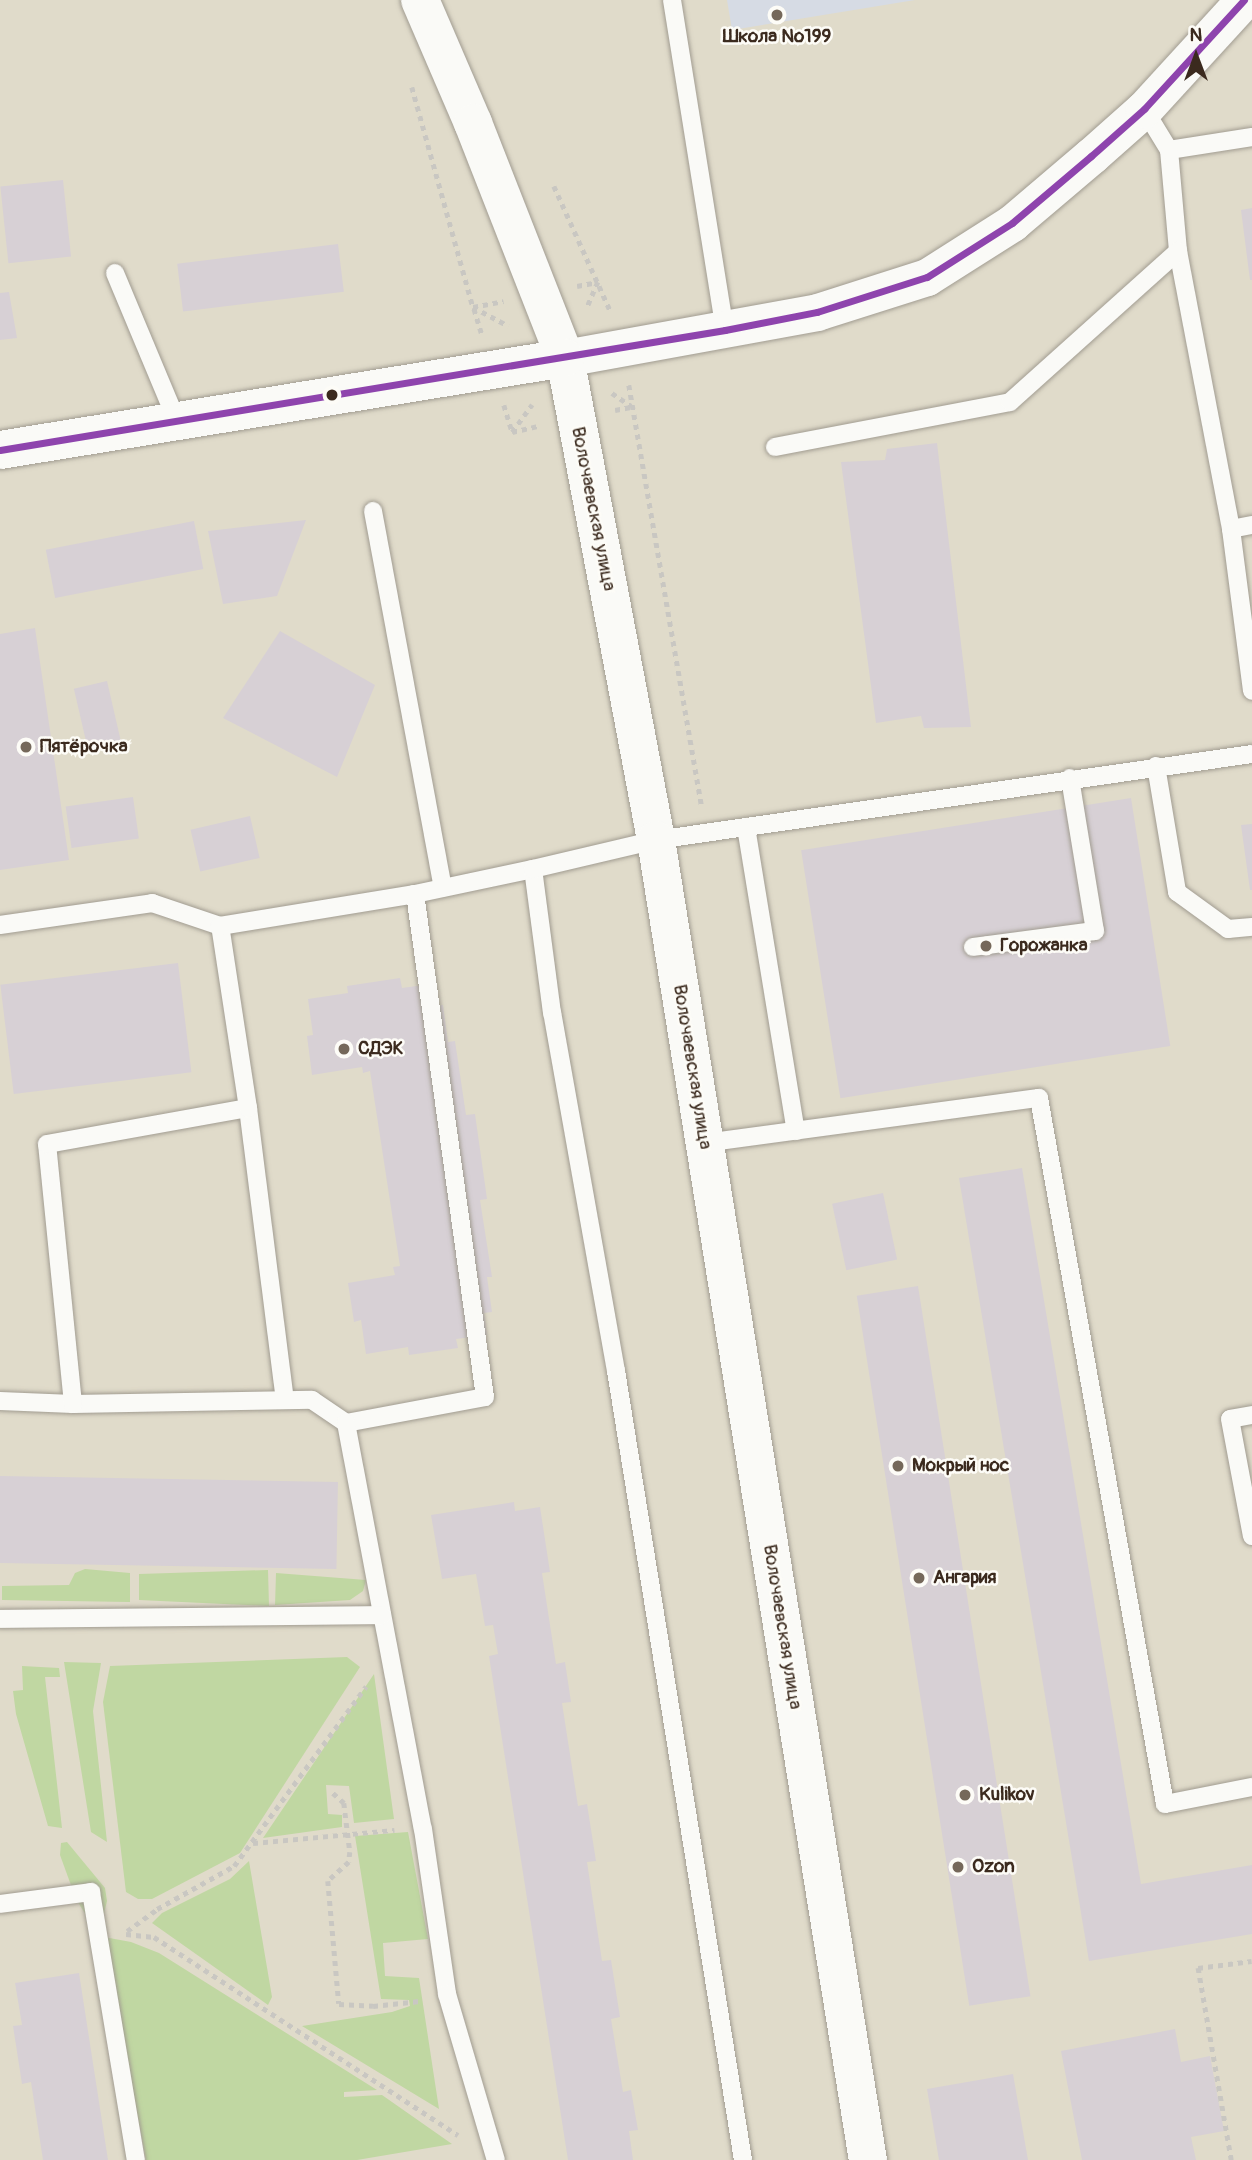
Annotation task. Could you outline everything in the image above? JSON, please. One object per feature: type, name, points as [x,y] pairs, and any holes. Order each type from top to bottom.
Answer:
[{"type":"street","name":"Волочаевская улица","points":[[421,0],[565,358],[656,840],[868,2160]]},
{"type":"street","points":[[0,450],[725,330],[817,312],[926,277],[1012,223],[1144,109],[1244,0]]},
{"type":"lane","points":[[672,0],[725,330]]},
{"type":"lane","points":[[1144,109],[1169,150],[1178,251],[1231,529],[1252,691]]},
{"type":"lane","points":[[1169,150],[1252,137]]},
{"type":"lane","points":[[775,447],[1010,402],[1178,251]]},
{"type":"lane","points":[[115,273],[177,421]]},
{"type":"lane","points":[[373,511],[443,888]]},
{"type":"lane","points":[[1231,529],[1252,525]]},
{"type":"lane","points":[[0,925],[152,903],[220,926],[415,894],[656,840],[1070,778],[1252,754]]},
{"type":"lane","points":[[1156,766],[1177,892],[1228,929],[1252,928]]},
{"type":"lane","points":[[973,947],[1095,931],[1070,778]]},
{"type":"lane","points":[[746,827],[796,1131]]},
{"type":"lane","points":[[533,869],[552,1013],[616,1371],[743,2160]]},
{"type":"lane","points":[[0,1401],[73,1404],[312,1400],[346,1423],[485,1396],[415,894]]},
{"type":"lane","points":[[220,926],[248,1108],[285,1400]]},
{"type":"lane","points":[[705,1143],[1039,1098],[1165,1804],[1252,1787]]},
{"type":"lane","points":[[73,1404],[47,1144],[248,1108]]},
{"type":"lane","points":[[1252,1415],[1230,1419],[1252,1536]]},
{"type":"lane","points":[[346,1423],[422,1829],[447,1994],[496,2160]]},
{"type":"lane","points":[[0,1619],[382,1615]]},
{"type":"lane","points":[[0,1904],[91,1892],[136,2160]]},
{"type":"path","points":[[411,84],[473,307]]},
{"type":"path","points":[[554,186],[626,348],[631,407],[706,832]]},
{"type":"path","points":[[389,1655],[234,1866],[157,1909],[124,1934],[154,1937],[464,2139]]},
{"type":"path","points":[[333,1793],[344,1803],[349,1834],[349,1862],[328,1881],[339,2004],[373,2006],[430,2000],[447,1994]]},
{"type":"path","points":[[252,1843],[422,1829]]},
{"type":"path","points":[[1231,2160],[1198,1968],[1252,1961]]},
{"type":"shaded area","name":"Школа №199","points":[[727,0],[915,0],[732,30]]},
{"type":"green space","points":[[85,1569],[130,1573],[130,1602],[2,1600],[2,1586],[69,1585],[75,1573]]},
{"type":"green space","points":[[268,1570],[269,1606],[139,1600],[139,1574]]},
{"type":"green space","points":[[276,1573],[366,1580],[363,1591],[350,1600],[275,1605]]},
{"type":"green space","points":[[347,1657],[360,1667],[240,1853],[152,1899],[138,1899],[126,1892],[103,1702],[110,1666]]},
{"type":"green space","points":[[64,1662],[101,1663],[93,1711],[107,1842],[91,1832]]},
{"type":"green space","points":[[22,1666],[59,1668],[60,1677],[45,1677],[62,1828],[48,1826],[16,1714],[13,1691],[23,1690]]},
{"type":"green space","points":[[374,1674],[394,1819],[354,1823],[349,1786],[326,1785],[328,1814],[342,1815],[342,1827],[263,1838]]},
{"type":"green space","points":[[408,1832],[428,1939],[383,1943],[385,1976],[419,1978],[439,2109],[302,2026],[392,2012],[410,2006],[409,2000],[381,1999],[355,1836]]},
{"type":"green space","points":[[67,1842],[105,1888],[107,1901],[103,1918],[89,1920],[76,1899],[60,1855],[61,1843]]},
{"type":"green space","points":[[249,1861],[272,1997],[268,2005],[152,1923],[162,1913],[230,1879]]},
{"type":"green space","points":[[104,1937],[131,1942],[159,1953],[377,2090],[344,2092],[344,2097],[382,2095],[452,2144],[357,2160],[146,2160]]},
{"type":"building","points":[[63,180],[71,257],[8,263],[0,187]]},
{"type":"building","points":[[1252,208],[1252,280],[1250,280],[1241,210]]},
{"type":"building","points":[[338,244],[344,292],[183,311],[177,264]]},
{"type":"building","points":[[9,292],[17,338],[0,340],[0,293]]},
{"type":"building","points":[[937,443],[971,727],[924,728],[921,716],[876,723],[841,462],[885,460],[887,449]]},
{"type":"building","points":[[306,520],[277,596],[223,604],[208,531]]},
{"type":"building","points":[[194,521],[203,569],[55,598],[46,550]]},
{"type":"building","name":"Пятёрочка","points":[[35,628],[69,860],[0,870],[0,634]]},
{"type":"building","points":[[280,631],[375,685],[337,777],[223,718]]},
{"type":"building","points":[[107,681],[121,742],[88,750],[74,689]]},
{"type":"building","points":[[133,797],[139,839],[72,848],[66,806]]},
{"type":"building","name":"Горожанка","points":[[1131,798],[1170,1046],[840,1098],[801,850]]},
{"type":"building","points":[[250,816],[260,858],[200,872],[191,830]]},
{"type":"building","points":[[1252,824],[1252,890],[1250,890],[1241,825]]},
{"type":"building","points":[[178,963],[191,1072],[14,1094],[0,985]]},
{"type":"building","points":[[400,978],[402,988],[431,984],[434,1006],[443,1005],[448,1042],[455,1041],[466,1115],[475,1114],[487,1199],[480,1200],[492,1277],[487,1277],[492,1312],[484,1313],[487,1335],[456,1339],[458,1348],[409,1355],[408,1347],[366,1354],[361,1320],[354,1322],[348,1283],[395,1275],[393,1267],[400,1266],[370,1071],[363,1073],[362,1067],[312,1075],[307,1036],[313,1035],[308,999],[348,993],[347,986]]},
{"type":"building","points":[[1022,1168],[1141,1884],[1252,1865],[1252,1934],[1089,1961],[959,1178]]},
{"type":"building","points":[[883,1193],[897,1260],[846,1270],[832,1204]]},
{"type":"building","points":[[918,1286],[1030,1996],[969,2006],[857,1296]]},
{"type":"building","points":[[0,1476],[338,1482],[336,1569],[0,1563]]},
{"type":"building","points":[[514,1502],[515,1511],[540,1507],[550,1572],[542,1573],[556,1664],[565,1662],[571,1702],[562,1703],[578,1806],[587,1804],[596,1861],[587,1862],[602,1961],[611,1960],[620,2017],[611,2019],[623,2092],[631,2090],[638,2130],[629,2131],[633,2160],[568,2160],[489,1656],[498,1654],[493,1625],[485,1626],[476,1574],[442,1579],[431,1515]]},
{"type":"building","points":[[79,1973],[108,2160],[43,2160],[31,2082],[22,2084],[13,2026],[22,2025],[15,1983]]},
{"type":"building","points":[[1175,2029],[1181,2062],[1210,2056],[1224,2131],[1191,2137],[1196,2160],[1082,2160],[1061,2051]]},
{"type":"building","points":[[1013,2074],[1028,2160],[939,2160],[927,2089]]},
{"type":"transit line","points":[[0,450],[725,330],[817,312],[927,277],[1012,223],[1091,156],[1144,109],[1244,0]]},
{"type":"place","name":"Школа №199","points":[[777,15]]},
{"type":"place","name":"Пятёрочка","points":[[26,747]]},
{"type":"place","name":"Горожанка","points":[[986,946]]},
{"type":"place","name":"СДЭК","points":[[344,1049]]},
{"type":"place","name":"Мокрый нос","points":[[898,1466]]},
{"type":"place","name":"Ангария","points":[[919,1578]]},
{"type":"place","name":"Kulikov","points":[[965,1795]]},
{"type":"place","name":"Ozon","points":[[958,1867]]}]
